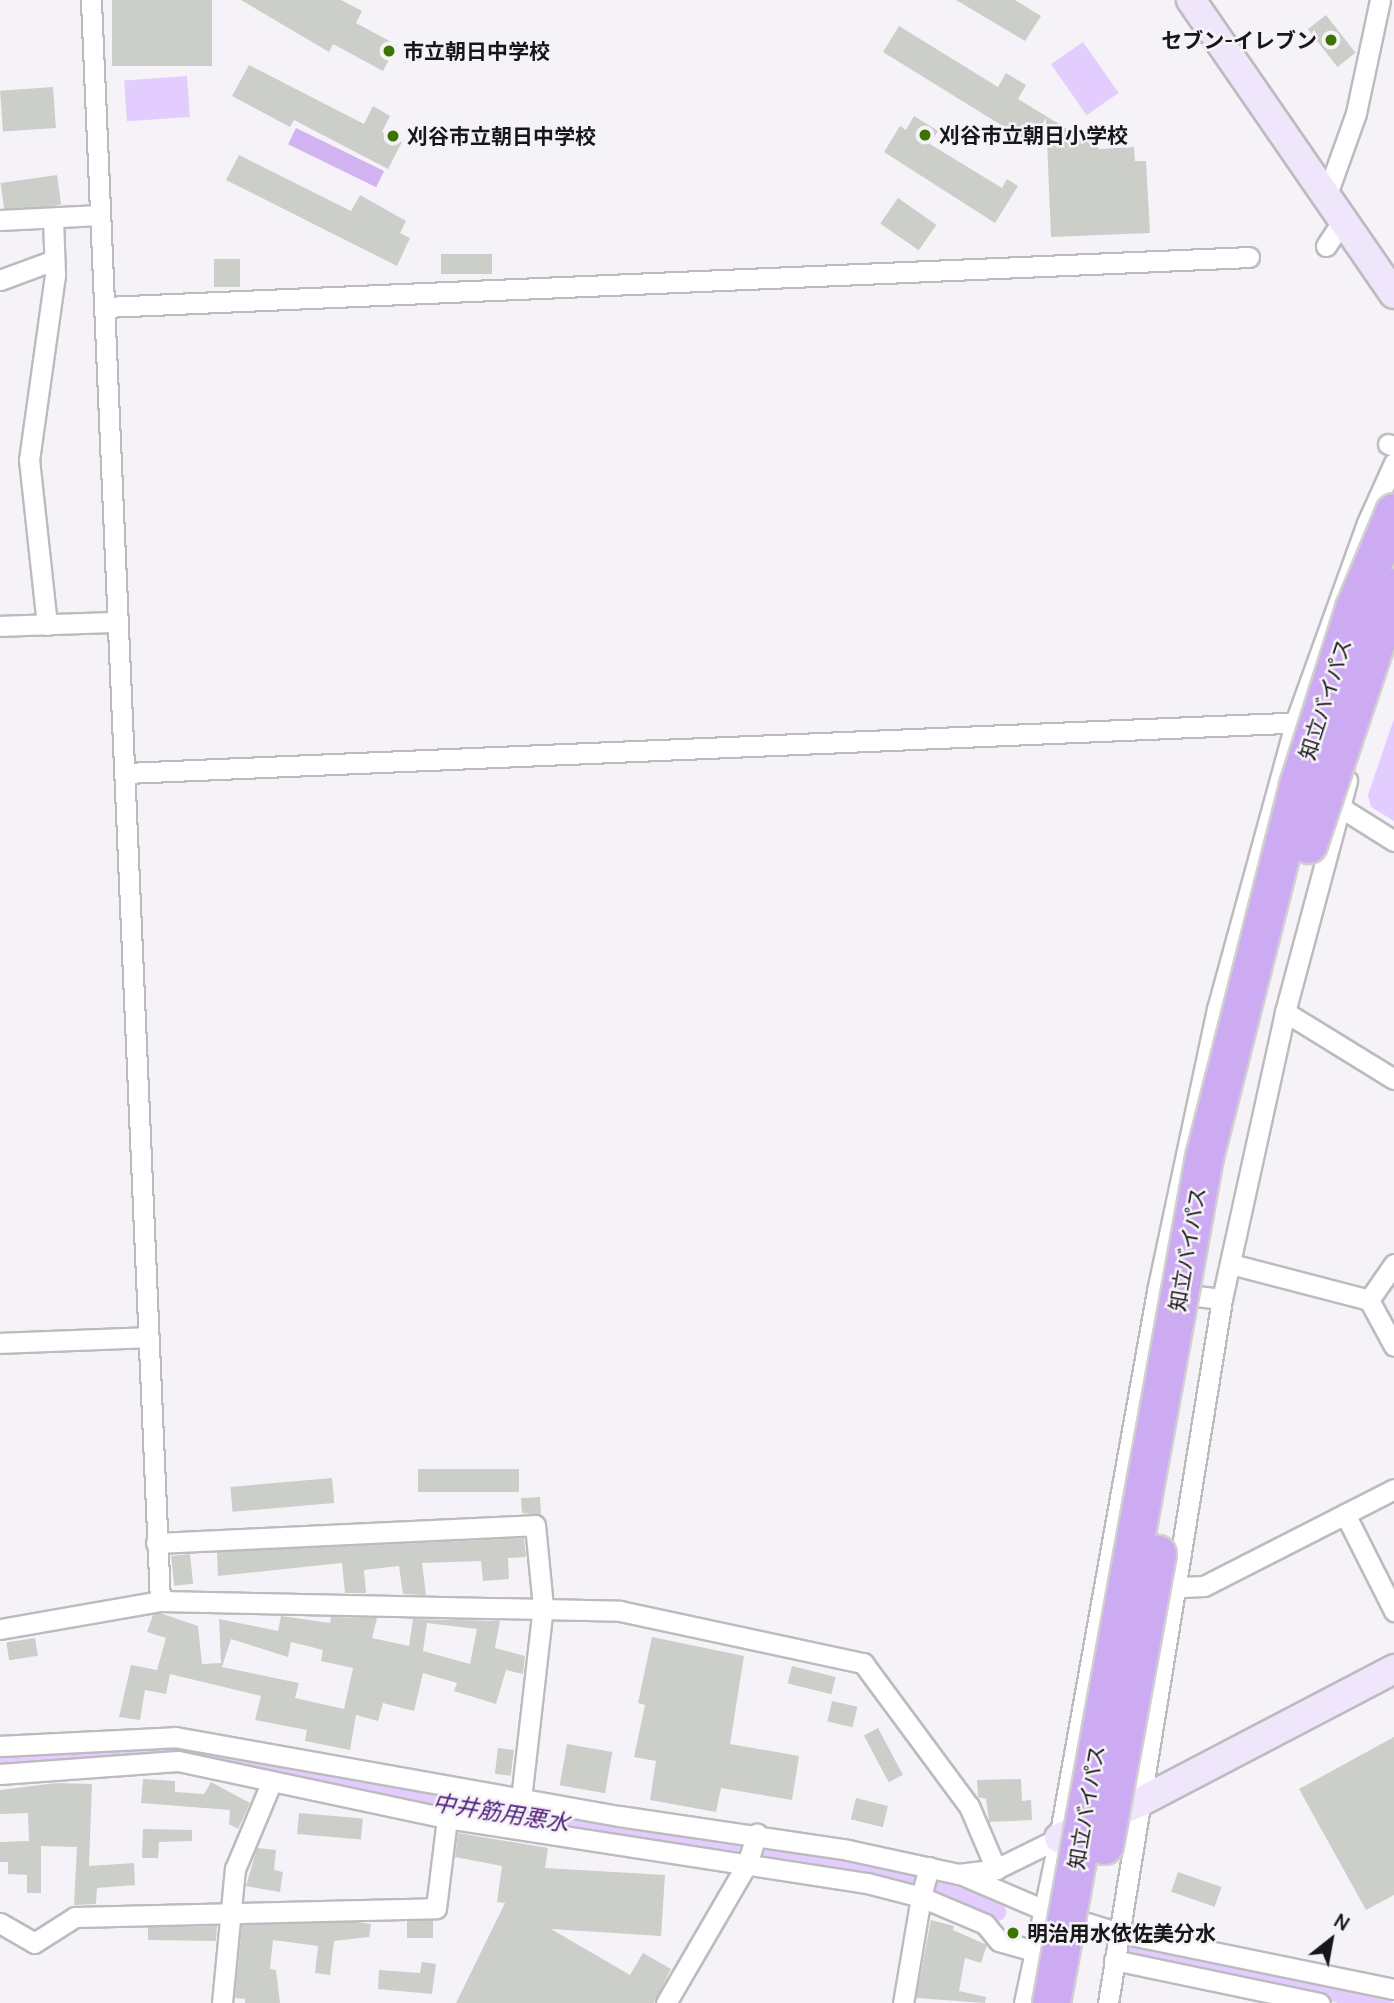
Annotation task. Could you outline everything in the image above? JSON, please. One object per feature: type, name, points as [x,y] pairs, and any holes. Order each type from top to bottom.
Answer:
[{"type":"highway","name":"知立バイパス","points":[[1051,2003],[1204,1157],[1298,785],[1354,608],[1394,512]]},
{"type":"highway","name":"知立バイパス","points":[[1075,2003],[1225,1165],[1262,1005],[1319,804],[1394,587]]},
{"type":"street","points":[[91,0],[160,1601]]},
{"type":"street","points":[[1191,0],[1394,294]]},
{"type":"street","points":[[1326,197],[1356,113],[1380,0]]},
{"type":"street","points":[[0,220],[100,215]]},
{"type":"street","points":[[47,625],[29,460],[54,260],[53,218]]},
{"type":"street","points":[[1326,246],[1342,221]]},
{"type":"street","points":[[105,307],[1249,257]]},
{"type":"street","points":[[0,280],[54,260]]},
{"type":"street","points":[[1024,2003],[1059,1838],[1157,1291],[1217,1009],[1296,720],[1363,535],[1394,463]]},
{"type":"street","points":[[0,626],[117,622]]},
{"type":"street","points":[[1108,2003],[1116,1932],[1171,1589],[1222,1299],[1285,1012],[1361,732],[1394,643]]},
{"type":"street","points":[[126,773],[1296,720],[1361,732]]},
{"type":"street","points":[[1340,807],[1394,841]]},
{"type":"street","points":[[1285,1012],[1394,1079]]},
{"type":"street","points":[[1231,1264],[1369,1300],[1394,1346]]},
{"type":"street","points":[[1369,1300],[1394,1264]]},
{"type":"street","points":[[1157,1291],[1222,1299]]},
{"type":"street","points":[[0,1343],[148,1337]]},
{"type":"street","points":[[1104,1582],[1171,1589],[1204,1586],[1394,1489]]},
{"type":"street","points":[[1345,1514],[1394,1611]]},
{"type":"street","points":[[156,1543],[536,1525],[543,1606],[521,1799]]},
{"type":"street","points":[[0,1629],[160,1601],[543,1606],[620,1611],[863,1663],[969,1806],[996,1869]]},
{"type":"street","points":[[0,1774],[178,1761],[447,1818],[867,1883],[925,1883],[958,1874],[996,1869],[1138,1803],[1394,1669]]},
{"type":"street","points":[[0,1746],[175,1737],[521,1799],[757,1834],[925,1883],[985,1924],[999,1941],[1035,1951]]},
{"type":"street","points":[[222,2003],[233,1913],[235,1869],[272,1781]]},
{"type":"street","points":[[0,1923],[34,1943],[75,1917],[436,1908],[447,1818]]},
{"type":"street","points":[[666,2003],[747,1864],[757,1834]]},
{"type":"street","points":[[958,1874],[1042,1909],[1116,1932],[1394,1989]]},
{"type":"street","points":[[903,2003],[925,1883]]},
{"type":"street","points":[[1114,1960],[1320,2003]]},
{"type":"shaded area","points":[[1083,42],[1119,93],[1087,115],[1051,64]]},
{"type":"shaded area","points":[[187,76],[190,117],[127,121],[124,80]]},
{"type":"shaded area","points":[[296,128],[384,171],[376,187],[288,144]]},
{"type":"shaded area","points":[[1394,719],[1394,821],[1371,807],[1368,795]]},
{"type":"building","points":[[112,0],[212,0],[212,66],[112,66]]},
{"type":"building","points":[[241,0],[341,0],[362,11],[356,23],[397,45],[383,71],[333,44],[329,52]]},
{"type":"building","points":[[956,0],[1015,0],[1041,16],[1025,41]]},
{"type":"building","name":"セブン-イレブン","points":[[1326,15],[1356,53],[1337,67],[1308,29]]},
{"type":"building","points":[[899,26],[998,87],[1006,73],[1026,85],[1018,99],[1100,149],[1134,147],[1135,161],[1146,161],[1150,233],[1051,237],[1046,118],[1030,143],[883,52]]},
{"type":"building","points":[[249,65],[364,124],[373,106],[390,116],[382,132],[402,142],[388,169],[294,120],[290,127],[232,96]]},
{"type":"building","points":[[53,87],[56,128],[3,132],[0,91]]},
{"type":"building","points":[[914,116],[938,131],[930,144],[1002,188],[1007,179],[1018,186],[995,223],[884,152],[900,126],[906,130]]},
{"type":"building","points":[[239,155],[351,211],[360,195],[406,221],[400,233],[410,238],[397,266],[226,180]]},
{"type":"building","points":[[57,175],[61,205],[5,213],[1,183]]},
{"type":"building","points":[[898,198],[937,225],[919,250],[880,223]]},
{"type":"building","points":[[441,254],[492,254],[492,274],[441,274]]},
{"type":"building","points":[[214,259],[240,259],[240,287],[214,287]]},
{"type":"building","points":[[418,1469],[519,1469],[519,1492],[418,1492]]},
{"type":"building","points":[[332,1478],[334,1503],[233,1512],[230,1487]]},
{"type":"building","points":[[540,1497],[541,1515],[522,1513],[521,1498]]},
{"type":"building","points":[[524,1538],[526,1557],[508,1558],[509,1579],[483,1581],[481,1561],[422,1563],[426,1595],[403,1594],[399,1566],[364,1570],[366,1593],[345,1593],[342,1563],[218,1576],[217,1552]]},
{"type":"building","points":[[190,1554],[193,1584],[174,1586],[171,1556]]},
{"type":"building","points":[[160,1613],[198,1626],[202,1664],[221,1663],[219,1619],[278,1631],[281,1616],[330,1623],[331,1617],[377,1618],[372,1638],[409,1646],[413,1619],[500,1621],[495,1648],[525,1656],[523,1674],[506,1670],[496,1704],[454,1691],[457,1683],[423,1673],[414,1711],[383,1703],[378,1721],[356,1715],[350,1750],[305,1741],[307,1730],[255,1720],[261,1696],[170,1674],[166,1694],[145,1690],[140,1720],[119,1717],[131,1665],[157,1670],[166,1638],[147,1632],[153,1615]],"holes":[[[427,1623],[477,1629],[470,1664],[423,1651]],[[231,1639],[288,1657],[291,1642],[323,1650],[321,1661],[353,1668],[344,1709],[295,1698],[299,1683],[222,1667]]]},
{"type":"building","points":[[652,1637],[744,1656],[730,1744],[799,1756],[792,1800],[721,1788],[716,1812],[650,1800],[656,1761],[634,1757],[645,1705],[638,1703]]},
{"type":"building","points":[[35,1638],[38,1656],[9,1660],[6,1643]]},
{"type":"building","points":[[792,1666],[836,1677],[831,1694],[788,1683]]},
{"type":"building","points":[[832,1701],[857,1707],[853,1727],[827,1721]]},
{"type":"building","points":[[878,1728],[903,1775],[889,1782],[864,1736]]},
{"type":"building","points":[[1394,1737],[1394,1895],[1366,1910],[1299,1789]]},
{"type":"building","points":[[567,1744],[612,1752],[605,1793],[560,1785]]},
{"type":"building","points":[[498,1748],[514,1750],[511,1776],[495,1774]]},
{"type":"building","points":[[143,1779],[175,1781],[175,1792],[204,1794],[211,1782],[250,1803],[238,1829],[229,1824],[230,1810],[141,1803]]},
{"type":"building","points":[[1021,1779],[1022,1801],[1031,1800],[1032,1820],[989,1822],[986,1799],[978,1797],[977,1780]]},
{"type":"building","points":[[56,1783],[92,1784],[89,1866],[134,1863],[135,1885],[97,1888],[96,1904],[74,1905],[77,1847],[41,1846],[41,1893],[27,1893],[27,1875],[8,1874],[8,1862],[0,1862],[0,1842],[29,1841],[28,1813],[0,1814],[0,1790]]},
{"type":"building","points":[[856,1798],[888,1806],[883,1827],[851,1819]]},
{"type":"building","points":[[299,1813],[363,1819],[361,1839],[297,1834]]},
{"type":"building","points":[[143,1829],[192,1830],[192,1841],[159,1842],[158,1858],[142,1858]]},
{"type":"building","points":[[458,1833],[548,1848],[545,1868],[665,1875],[661,1936],[551,1929],[630,1975],[643,1953],[671,1969],[654,2003],[456,2003],[505,1903],[497,1902],[502,1866],[455,1857]]},
{"type":"building","points":[[257,1848],[276,1850],[274,1870],[283,1872],[280,1892],[246,1886]]},
{"type":"building","points":[[1178,1872],[1221,1887],[1215,1907],[1171,1892]]},
{"type":"building","points":[[407,1920],[433,1920],[433,1938],[407,1938]]},
{"type":"building","points":[[931,1920],[954,1926],[953,1930],[987,1945],[981,1963],[965,1958],[959,1991],[986,1997],[985,2003],[916,1998]]},
{"type":"building","points":[[357,1922],[371,1924],[369,1937],[334,1941],[330,1975],[315,1973],[318,1946],[273,1940],[270,1969],[276,1970],[280,2003],[245,2003],[245,1999],[235,1998],[242,1925]]},
{"type":"building","points":[[217,1926],[216,1941],[148,1940],[148,1927]]},
{"type":"building","points":[[422,1962],[436,1964],[432,1994],[378,1989],[379,1970],[420,1973]]},
{"type":"waterway","name":"中井筋用悪水","points":[[0,1763],[181,1750],[380,1794],[865,1869],[922,1882],[997,1912]]},
{"type":"waterway","name":"中井筋用悪水","points":[[1128,1951],[1384,2003]]},
{"type":"place","name":"セブン-イレブン","points":[[1331,40]]},
{"type":"place","name":"市立朝日中学校","points":[[389,51]]},
{"type":"place","name":"刈谷市立朝日小学校","points":[[925,135]]},
{"type":"place","name":"刈谷市立朝日中学校","points":[[393,136]]},
{"type":"place","name":"明治用水依佐美分水","points":[[1013,1933]]}]
